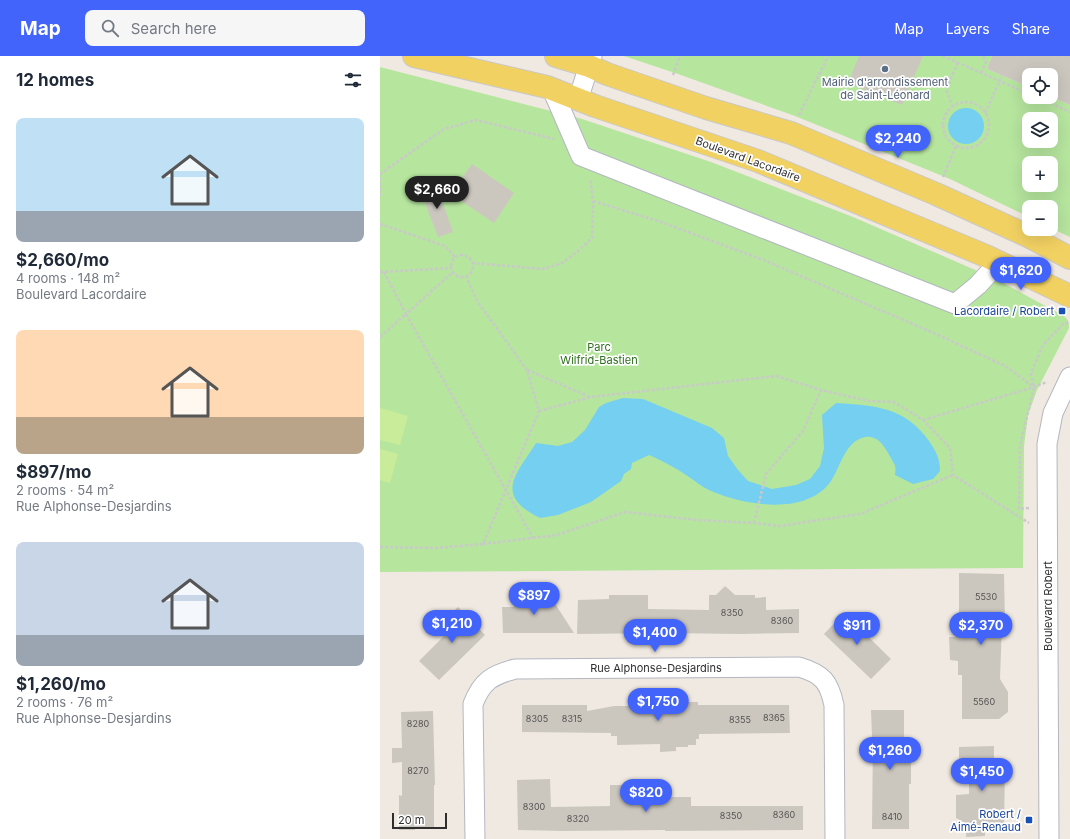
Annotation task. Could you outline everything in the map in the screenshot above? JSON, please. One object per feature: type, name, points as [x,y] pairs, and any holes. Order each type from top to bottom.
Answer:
[{"type":"main road","name":"Boulevard Lacordaire","points":[[414,56],[552,89],[578,100],[758,161],[870,206],[999,262],[1070,296]]},
{"type":"main road","points":[[556,56],[590,61],[607,74],[706,108],[791,134],[936,194],[1028,236],[1070,258]]},
{"type":"street","points":[[578,100],[590,61]]},
{"type":"street","points":[[552,89],[581,156],[955,304],[978,285],[999,262]]},
{"type":"street","name":"Boulevard Robert","points":[[1049,839],[1047,444],[1053,414],[1070,377]]},
{"type":"street","name":"Rue Alphonse-Desjardins","points":[[475,839],[473,704],[478,691],[488,680],[500,673],[515,669],[799,667],[813,671],[824,679],[831,690],[834,705],[835,839]]},
{"type":"path","points":[[791,134],[828,56]]},
{"type":"path","points":[[943,56],[1022,91]]},
{"type":"path","points":[[981,73],[986,62],[982,56]]},
{"type":"path","points":[[953,107],[946,90],[958,62]]},
{"type":"path","points":[[985,114],[1002,76]]},
{"type":"path","points":[[963,103],[970,103],[977,106],[985,114],[988,124],[988,132],[984,139],[978,144],[972,148],[964,148],[956,146],[950,142],[943,129],[943,122],[946,115],[953,107],[963,103]]},
{"type":"path","points":[[1052,104],[1070,112]]},
{"type":"path","points":[[380,174],[444,129],[476,120],[576,145]]},
{"type":"path","points":[[936,194],[956,146]]},
{"type":"path","points":[[380,178],[380,197]]},
{"type":"path","points":[[472,264],[543,269],[562,263],[592,238],[593,201],[661,222],[766,260],[936,334],[1005,366],[1034,387]]},
{"type":"path","points":[[380,224],[445,246],[456,258]]},
{"type":"path","points":[[459,256],[466,257],[472,264],[471,272],[466,276],[459,277],[453,272],[452,263],[456,258],[459,256]]},
{"type":"path","points":[[380,272],[452,268]]},
{"type":"path","points":[[384,272],[406,314],[533,538]]},
{"type":"path","points":[[380,337],[453,272]]},
{"type":"path","points":[[466,276],[477,301],[527,370],[539,411],[483,544]]},
{"type":"path","points":[[527,370],[591,397]]},
{"type":"path","points":[[539,411],[591,397],[776,376],[821,390],[869,401],[894,402],[923,420],[950,448],[953,475]]},
{"type":"path","points":[[923,420],[1034,387],[1047,381]]},
{"type":"path","points":[[754,523],[766,474],[803,431],[821,390]]},
{"type":"path","points":[[953,475],[1047,535]]},
{"type":"path","points":[[380,547],[436,548],[557,535],[625,512],[697,520],[779,526],[860,514],[953,475]]},
{"type":"green space","points":[[624,56],[992,56],[987,69],[1022,84],[1022,104],[1058,104],[1058,100],[1070,105],[1070,237],[1058,231],[1058,200],[1022,200],[1022,214],[950,179],[795,116]]},
{"type":"green space","name":"Parc Wilfrid-Bastien","points":[[380,67],[582,119],[711,162],[853,217],[973,269],[1005,284],[1064,316],[1068,321],[1069,328],[1037,390],[1028,415],[1024,446],[1023,568],[380,572]]},
{"type":"green space","points":[[380,408],[408,416],[400,445],[380,440]]},
{"type":"green space","points":[[380,449],[398,454],[390,483],[380,480]]},
{"type":"water","points":[[970,108],[979,113],[983,119],[983,133],[979,139],[970,144],[962,144],[953,139],[949,133],[948,122],[953,113],[959,109]]},
{"type":"water","points":[[623,398],[643,399],[712,428],[724,438],[728,456],[748,481],[772,489],[796,485],[810,479],[820,466],[824,448],[822,415],[836,403],[876,407],[899,414],[919,429],[929,441],[937,455],[940,471],[933,479],[913,484],[895,475],[895,464],[878,440],[865,437],[858,439],[848,449],[835,475],[820,492],[806,500],[790,504],[773,505],[738,500],[709,490],[664,462],[649,455],[632,463],[631,469],[624,474],[621,481],[591,502],[558,515],[540,518],[526,510],[517,501],[513,493],[513,484],[521,465],[536,443],[558,446],[572,442],[585,430],[599,407],[606,403]]},
{"type":"building","name":"Mairie d'arrondissement de Saint-Léonard","points":[[859,56],[923,56],[902,105],[848,83]]},
{"type":"building","points":[[992,56],[1070,56],[1070,105],[1058,100],[1058,68],[1022,68],[1022,84],[987,69]]},
{"type":"building","points":[[472,164],[514,193],[494,223],[451,194]]},
{"type":"building","points":[[436,184],[453,232],[438,237],[420,190]]},
{"type":"building","points":[[959,573],[1004,574],[1005,623],[1002,623],[1000,679],[1008,692],[1008,712],[999,719],[962,719],[962,675],[958,675],[958,661],[950,660],[949,637],[956,637],[956,625],[959,625]]},
{"type":"building","points":[[725,586],[735,595],[755,595],[755,598],[766,597],[766,610],[799,609],[799,633],[577,634],[578,600],[609,599],[609,595],[648,595],[648,609],[709,610],[709,595],[716,595]]},
{"type":"building","points":[[527,593],[535,593],[539,596],[550,596],[574,633],[503,633],[502,607],[514,607],[514,596],[523,596]]},
{"type":"building","points":[[458,607],[485,635],[439,680],[419,661],[444,636],[436,628]]},
{"type":"building","points":[[844,613],[891,659],[871,679],[824,634]]},
{"type":"building","points":[[672,702],[698,702],[698,705],[789,705],[790,733],[699,734],[699,739],[696,739],[696,745],[676,747],[676,751],[660,752],[660,744],[617,745],[617,736],[611,736],[611,733],[522,732],[522,705],[587,705],[587,711],[614,706],[672,706]]},
{"type":"building","points":[[871,710],[904,710],[904,758],[911,758],[911,784],[909,784],[909,829],[872,829],[873,737]]},
{"type":"building","points":[[433,711],[435,785],[434,828],[399,830],[399,795],[402,796],[402,762],[392,763],[392,748],[402,748],[401,712]]},
{"type":"building","points":[[994,746],[994,763],[1005,763],[1004,831],[985,831],[985,836],[966,837],[967,824],[956,818],[956,795],[969,794],[969,766],[959,766],[959,747]]},
{"type":"building","points":[[550,779],[551,807],[610,806],[610,785],[628,785],[628,790],[648,790],[648,797],[691,797],[691,806],[803,806],[803,830],[518,830],[517,780]]},
{"type":"place","name":"Mairie d'arrondissement de Saint-Léonard","points":[[885,69]]},
{"type":"place","name":"Lacordaire / Robert","points":[[1062,311]]},
{"type":"place","name":"Robert / Aimé-Renaud","points":[[1029,820]]}]
